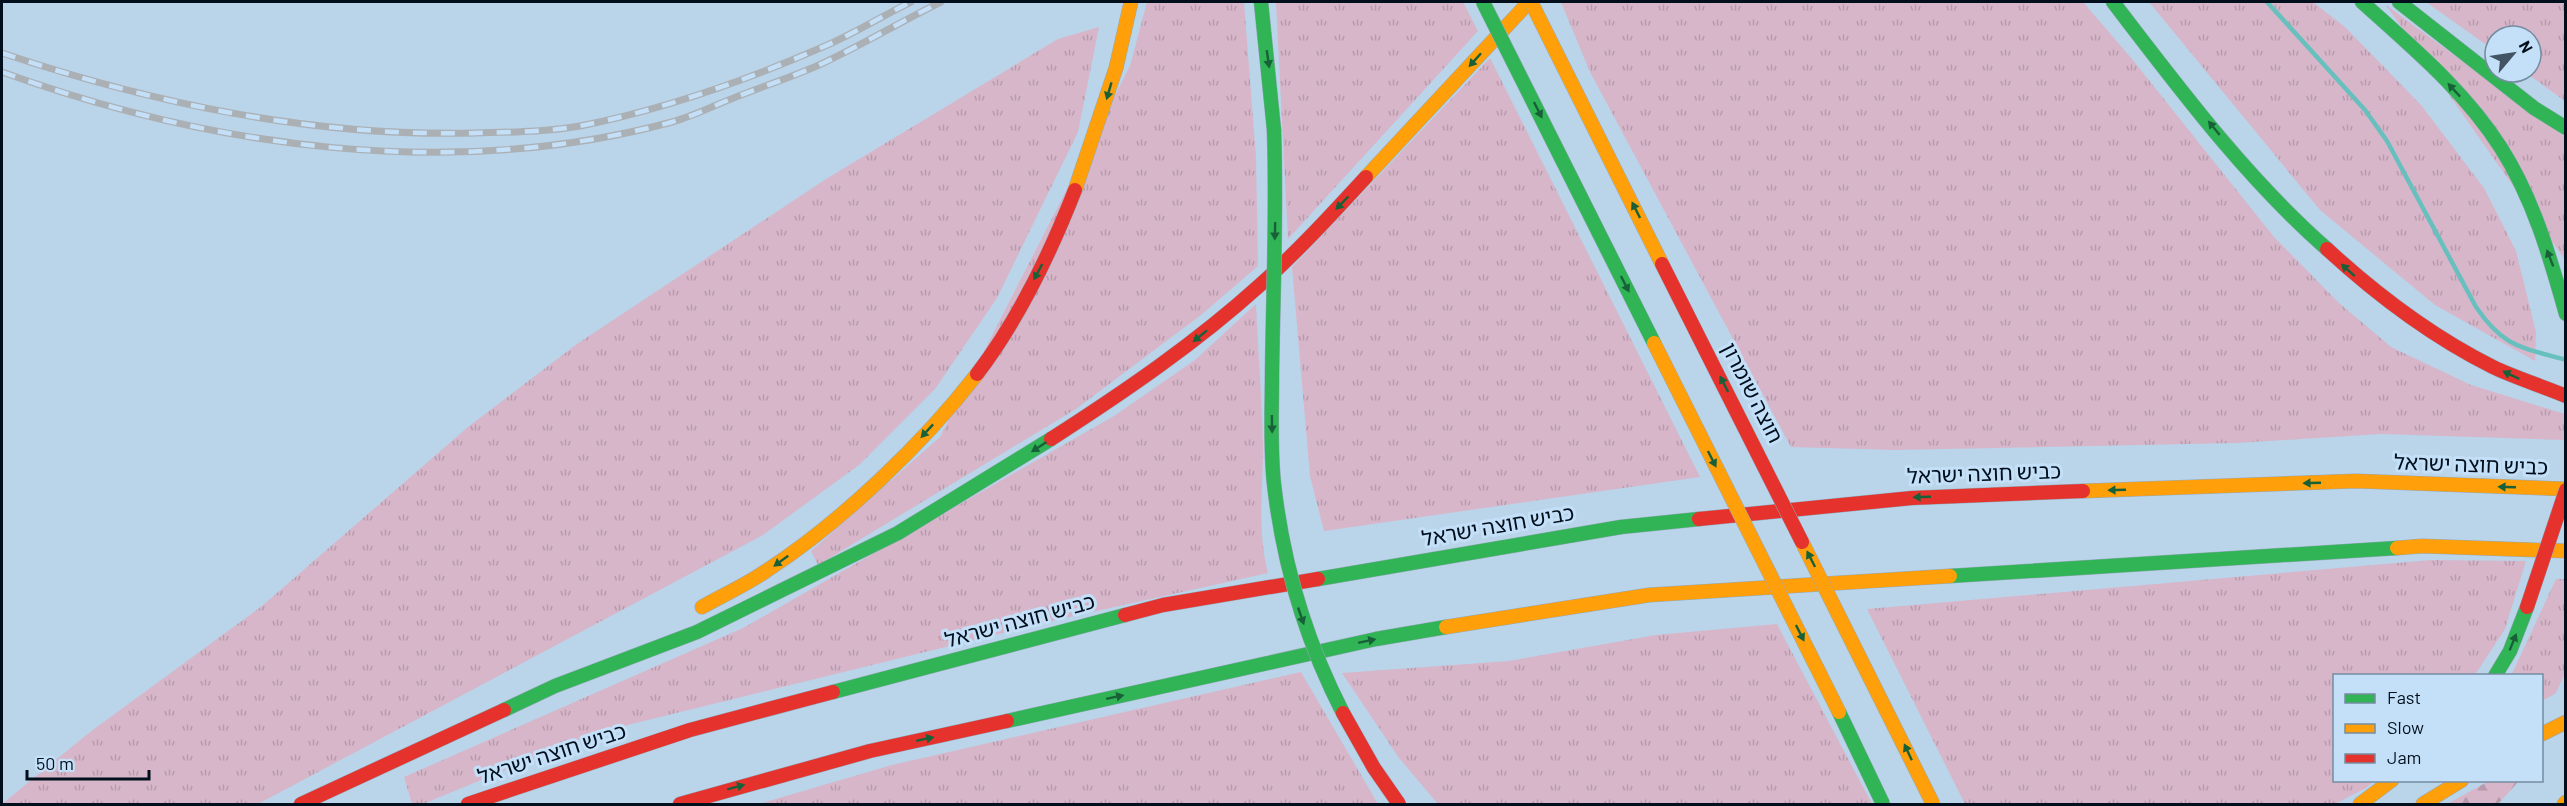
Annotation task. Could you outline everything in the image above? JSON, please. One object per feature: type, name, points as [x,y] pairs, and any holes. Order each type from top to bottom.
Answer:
[{"type":"highway","points":[[691,612],[765,573],[817,535],[868,490],[926,433],[965,388],[1007,332],[1046,256],[1080,181],[1125,35],[1131,2]]},
{"type":"highway","points":[[1261,2],[1270,73],[1277,176],[1273,303],[1273,482],[1287,565],[1298,608],[1322,675],[1365,755],[1398,804]]},
{"type":"highway","points":[[1483,2],[1857,747],[1883,804]]},
{"type":"highway","points":[[555,686],[698,632],[898,533],[988,480],[1114,398],[1196,339],[1261,284],[1359,185],[1530,2]]},
{"type":"highway","name":"חוצה שומרון","points":[[1530,2],[1933,804]]},
{"type":"highway","points":[[2113,2],[2294,220],[2369,289],[2450,345],[2526,383],[2565,396]]},
{"type":"highway","points":[[2362,2],[2440,75],[2475,112],[2501,148],[2530,206],[2553,267],[2565,314]]},
{"type":"highway","points":[[2399,2],[2534,108],[2565,128]]},
{"type":"highway","points":[[1273,303],[1286,434]]},
{"type":"highway","name":"כביש חוצה ישראל","points":[[468,804],[690,730],[1163,604],[1622,526],[1912,498],[2356,482],[2565,490]]},
{"type":"highway","points":[[2496,674],[2510,651],[2527,607],[2555,528],[2565,490]]},
{"type":"highway","points":[[680,804],[870,751],[1376,639],[1649,595],[2422,546],[2565,551]]},
{"type":"highway","points":[[1305,571],[1312,602],[1335,666],[1373,738]]},
{"type":"highway","points":[[301,804],[555,686],[649,635]]},
{"type":"highway","points":[[2543,733],[2565,722]]},
{"type":"highway","points":[[2360,804],[2389,782]]},
{"type":"highway","points":[[2422,804],[2459,782]]},
{"type":"green space","points":[[1147,2],[1244,2],[1256,157],[1258,266],[1201,315],[1076,409],[818,565],[811,551],[940,437],[1130,66]]},
{"type":"green space","points":[[1276,2],[1463,2],[1478,31],[1288,239]]},
{"type":"green space","points":[[1561,2],[2083,2],[2132,59],[2274,237],[2339,303],[2391,347],[2471,385],[2565,414],[2565,440],[2381,434],[2236,443],[1896,450],[1791,447],[1590,72]]},
{"type":"green space","points":[[2149,2],[2313,2],[2345,27],[2421,105],[2484,188],[2516,251],[2536,332],[2535,361],[2435,305],[2320,210]]},
{"type":"green space","points":[[2426,2],[2565,2],[2565,101],[2542,84],[2543,24],[2483,24],[2483,42]]},
{"type":"green space","points":[[2386,5],[2483,77],[2483,84],[2493,84],[2565,137],[2565,260]]},
{"type":"green space","points":[[1099,27],[1078,132],[997,298],[935,389],[859,465],[763,535],[258,804],[2,804],[90,732],[262,606],[468,427],[577,344],[826,179],[1058,39]]},
{"type":"green space","points":[[1490,58],[1700,477],[1324,531],[1310,476],[1292,267]]},
{"type":"green space","points":[[1256,304],[1263,446],[1261,510],[1268,573],[1056,620],[595,733],[423,804],[412,804],[404,777],[743,628],[1114,416],[1195,360]]},
{"type":"green space","points":[[2431,560],[2526,561],[2505,629],[2476,674],[2333,674],[2333,782],[2373,782],[2335,804],[1965,804],[1867,609]]},
{"type":"green space","points":[[2556,579],[2565,579],[2565,673],[2556,693],[2543,700],[2543,674],[2512,674]]},
{"type":"green space","points":[[1777,624],[1872,804],[1438,804],[1399,758],[1342,673],[1509,661],[1656,635]]},
{"type":"green space","points":[[1301,672],[1378,804],[759,804],[892,765]]},
{"type":"green space","points":[[2487,782],[2518,782],[2498,804],[2447,804]]},
{"type":"waterway","points":[[2267,2],[2365,110],[2387,141],[2476,307],[2486,321],[2515,344],[2566,360]]},
{"type":"railway","points":[[2,53],[118,88],[176,102],[295,123],[415,133],[528,131],[580,126],[641,112],[701,94],[830,44],[911,2]]},
{"type":"railway","points":[[2,72],[82,98],[165,120],[249,137],[334,148],[419,152],[505,150],[589,140],[680,120],[819,65],[941,2]]},
{"type":"traffic: fast","points":[[1261,2],[1274,130]]},
{"type":"traffic: fast","points":[[1483,2],[1654,343]]},
{"type":"traffic: fast","points":[[2113,2],[2214,131],[2268,192],[2327,249]]},
{"type":"traffic: fast","points":[[2362,2],[2454,89],[2487,127],[2501,148],[2531,207],[2547,250],[2566,314]]},
{"type":"traffic: fast","points":[[2399,2],[2534,108],[2566,128]]},
{"type":"traffic: fast","points":[[1274,130],[1272,430],[1274,484],[1283,543],[1298,602],[1318,658],[1343,713]]},
{"type":"traffic: fast","points":[[504,710],[555,686],[697,632],[898,533],[1051,439]]},
{"type":"traffic: fast","points":[[1318,579],[1621,527],[1699,519]]},
{"type":"traffic: fast","points":[[1950,576],[2397,548]]},
{"type":"traffic: fast","points":[[2496,674],[2510,651],[2527,607]]},
{"type":"traffic: fast","points":[[833,692],[1125,615]]},
{"type":"traffic: fast","points":[[1007,721],[1376,639],[1446,627]]},
{"type":"traffic: fast","points":[[1839,712],[1883,804]]},
{"type":"traffic: slow","points":[[1075,190],[1116,68],[1131,2]]},
{"type":"traffic: slow","points":[[1366,177],[1529,2]]},
{"type":"traffic: slow","points":[[1531,2],[1662,264]]},
{"type":"traffic: slow","points":[[1654,343],[1839,712]]},
{"type":"traffic: slow","points":[[702,607],[766,571],[823,530],[879,481],[932,428],[977,374]]},
{"type":"traffic: slow","points":[[2083,491],[2356,481],[2566,489]]},
{"type":"traffic: slow","points":[[1802,542],[1933,804]]},
{"type":"traffic: slow","points":[[2397,548],[2422,546],[2566,551]]},
{"type":"traffic: slow","points":[[1446,627],[1649,595],[1950,576]]},
{"type":"traffic: slow","points":[[2543,734],[2566,722]]},
{"type":"traffic: slow","points":[[2360,804],[2389,782]]},
{"type":"traffic: slow","points":[[2423,804],[2459,782]]},
{"type":"traffic: jam","points":[[1051,439],[1159,366],[1211,327],[1301,246],[1366,177]]},
{"type":"traffic: jam","points":[[977,374],[1020,308],[1055,238],[1075,190]]},
{"type":"traffic: jam","points":[[2327,249],[2385,298],[2448,342],[2493,367],[2566,396]]},
{"type":"traffic: jam","points":[[1662,264],[1802,542]]},
{"type":"traffic: jam","points":[[2527,607],[2566,490]]},
{"type":"traffic: jam","points":[[1699,519],[1912,498],[2083,491]]},
{"type":"traffic: jam","points":[[1125,615],[1163,605],[1318,579]]},
{"type":"traffic: jam","points":[[468,804],[690,730],[833,692]]},
{"type":"traffic: jam","points":[[301,804],[504,710]]},
{"type":"traffic: jam","points":[[1343,713],[1374,768],[1399,804]]},
{"type":"traffic: jam","points":[[680,804],[870,751],[1007,721]]}]
